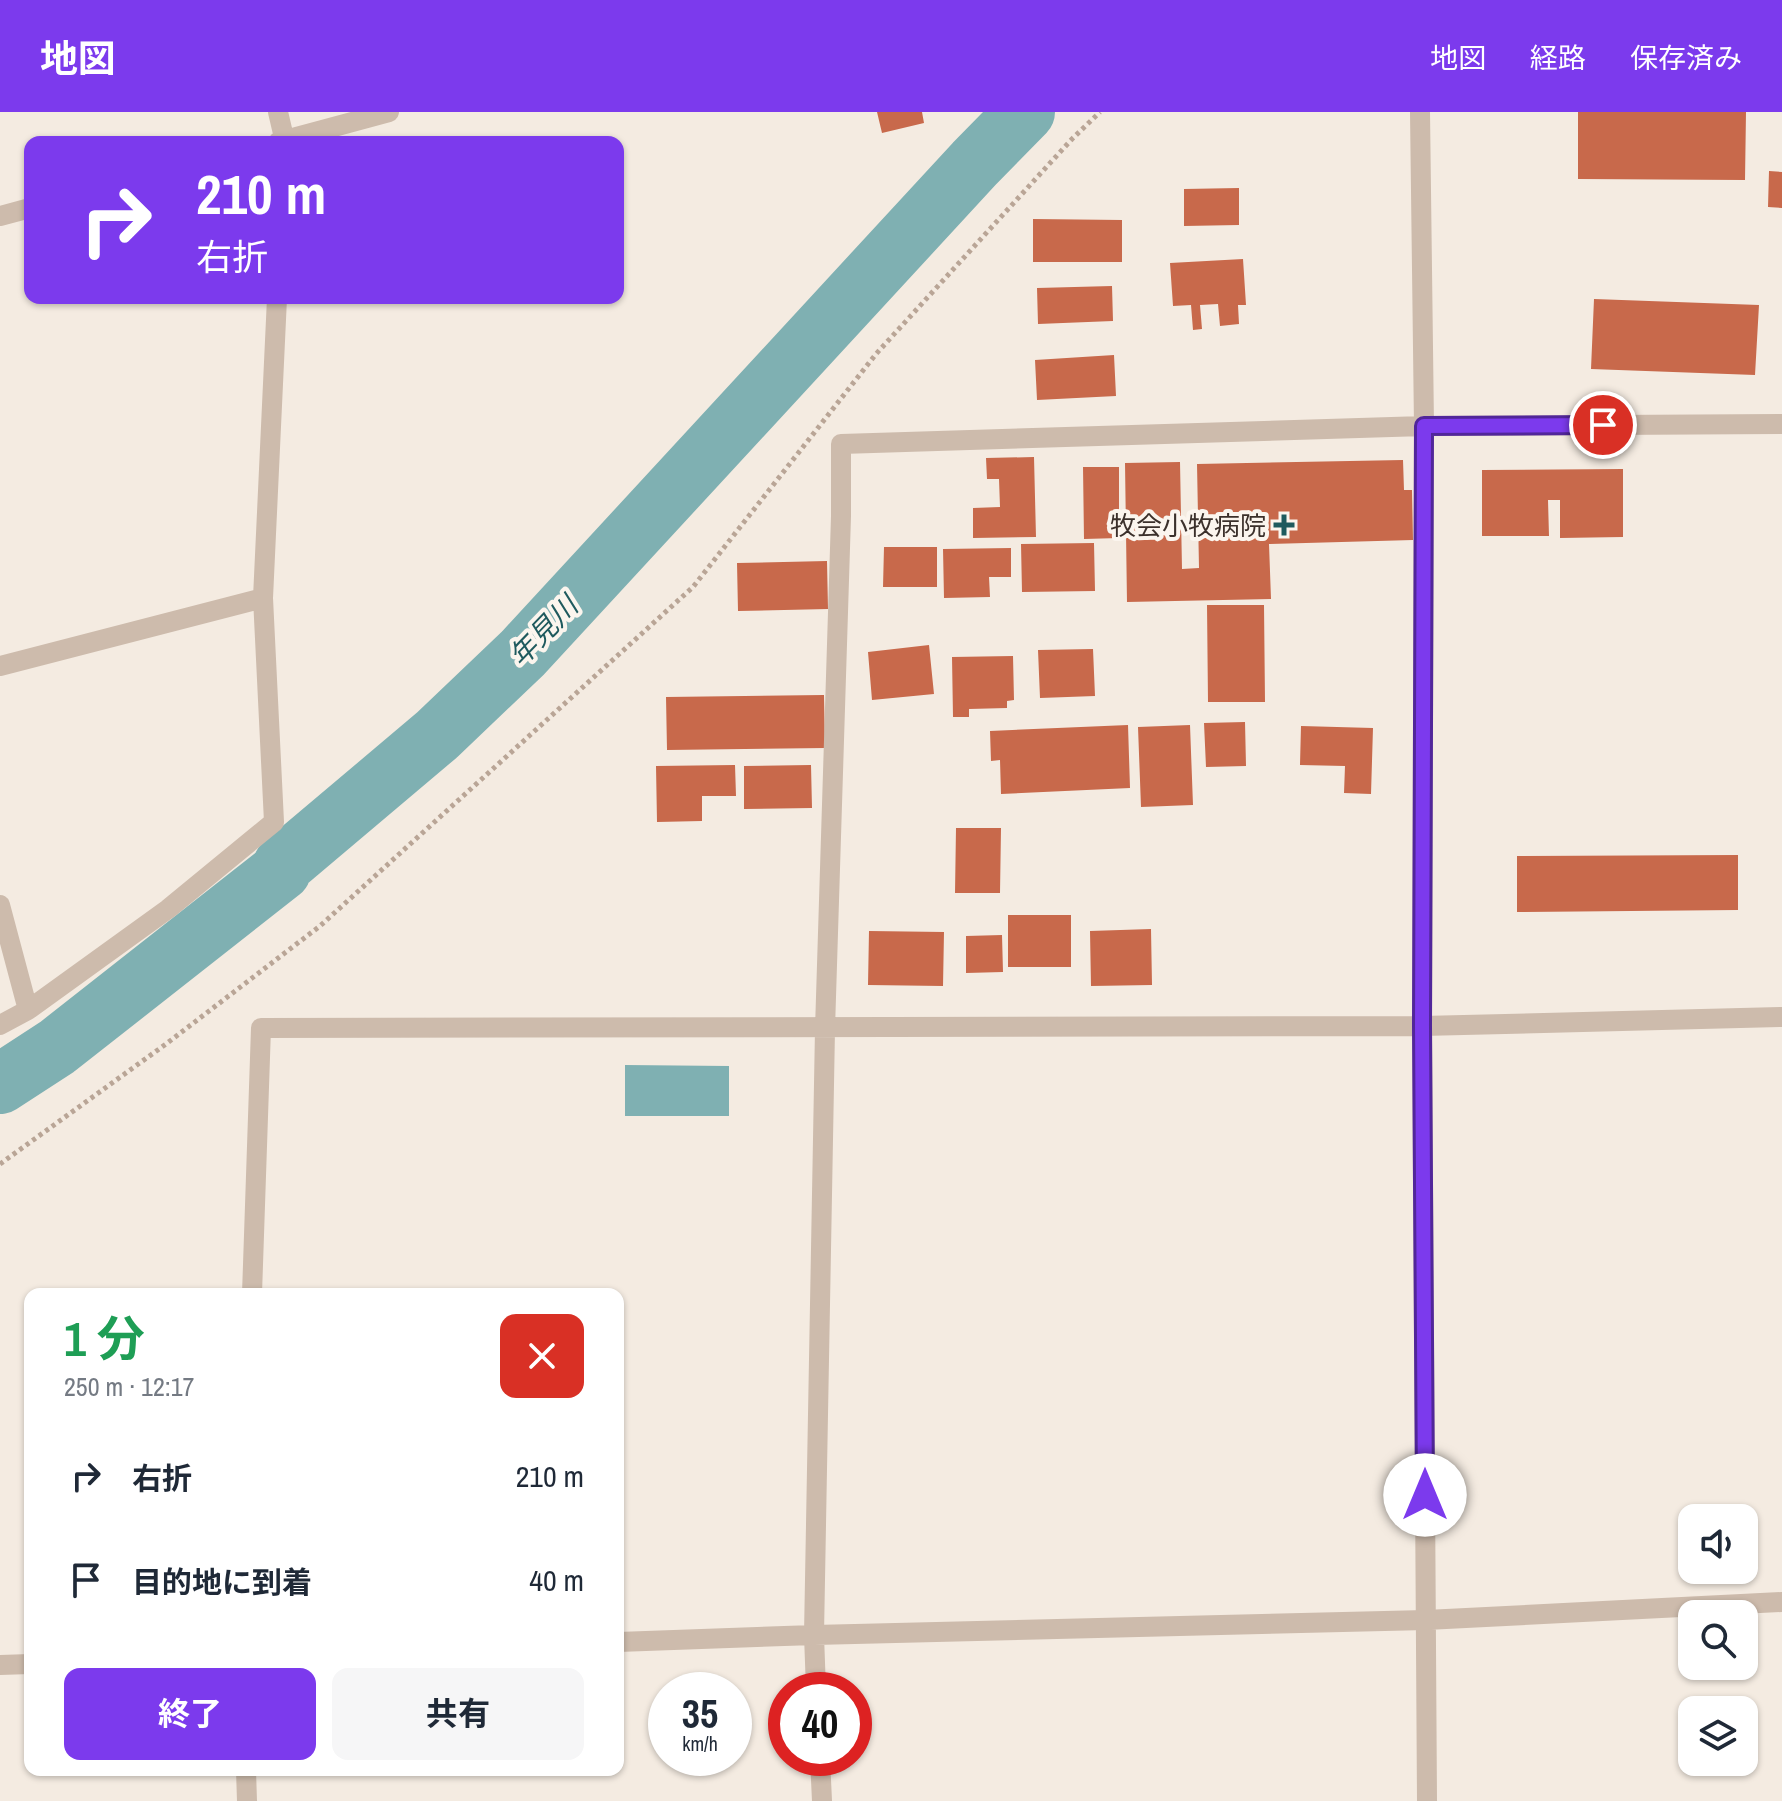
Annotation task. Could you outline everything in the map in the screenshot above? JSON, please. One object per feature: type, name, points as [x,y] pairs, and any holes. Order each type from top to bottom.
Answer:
[{"type":"street","points":[[278,112],[282,136]]},
{"type":"street","points":[[301,136],[389,112]]},
{"type":"street","points":[[1420,112],[1424,426],[1422,1026],[1427,1801]]},
{"type":"street","points":[[0,216],[24,210]]},
{"type":"street","points":[[0,1025],[28,1010],[168,909],[274,822],[263,598],[277,304]]},
{"type":"street","points":[[815,1672],[825,1029],[841,444],[1424,426],[1782,424]]},
{"type":"street","points":[[0,666],[263,598]]},
{"type":"street","points":[[0,905],[28,1010]]},
{"type":"street","points":[[252,1288],[261,1028],[1422,1026],[1782,1017]]},
{"type":"street","points":[[624,1642],[1426,1620],[1782,1602]]},
{"type":"street","points":[[0,1665],[24,1664]]},
{"type":"street","points":[[246,1776],[247,1801]]},
{"type":"street","points":[[821,1776],[822,1801]]},
{"type":"path","points":[[0,1164],[166,1044],[320,926],[693,587],[876,354],[1100,112]]},
{"type":"water","points":[[625,1065],[729,1066],[729,1116],[625,1116]]},
{"type":"building","points":[[877,112],[922,112],[924,123],[882,133]]},
{"type":"building","points":[[1578,112],[1746,112],[1745,180],[1578,179]]},
{"type":"building","points":[[1769,171],[1782,172],[1782,208],[1768,207]]},
{"type":"building","points":[[1239,188],[1239,225],[1184,226],[1184,189]]},
{"type":"building","points":[[1033,219],[1122,220],[1122,262],[1033,262]]},
{"type":"building","points":[[1243,259],[1246,305],[1238,305],[1239,324],[1220,326],[1218,304],[1200,305],[1202,329],[1193,330],[1191,305],[1173,306],[1170,263]]},
{"type":"building","points":[[1112,286],[1113,321],[1038,324],[1037,288]]},
{"type":"building","points":[[1594,299],[1759,305],[1755,375],[1591,369]]},
{"type":"building","points":[[1114,355],[1116,396],[1037,400],[1035,360]]},
{"type":"building","points":[[1034,457],[1036,537],[973,538],[973,508],[1000,507],[999,479],[987,479],[986,458]]},
{"type":"building","points":[[1403,460],[1404,490],[1412,490],[1413,540],[1269,544],[1271,599],[1127,602],[1125,463],[1180,462],[1182,569],[1199,568],[1197,464]]},
{"type":"building","points":[[1083,467],[1119,467],[1119,538],[1084,539]]},
{"type":"building","points":[[1623,469],[1623,537],[1560,538],[1560,500],[1548,500],[1549,536],[1482,536],[1482,470]]},
{"type":"building","points":[[1094,543],[1095,591],[1022,592],[1021,544]]},
{"type":"building","points":[[884,547],[937,547],[937,587],[883,587]]},
{"type":"building","points":[[1011,548],[1011,577],[989,577],[990,597],[944,598],[943,549]]},
{"type":"building","points":[[827,561],[828,609],[738,611],[737,563]]},
{"type":"building","points":[[1207,605],[1264,605],[1265,702],[1208,702]]},
{"type":"building","points":[[929,645],[934,694],[872,700],[868,652]]},
{"type":"building","points":[[1093,649],[1095,696],[1040,698],[1038,650]]},
{"type":"building","points":[[1013,656],[1014,700],[1007,701],[1007,708],[969,709],[969,717],[953,717],[952,657]]},
{"type":"building","points":[[824,695],[825,748],[667,750],[666,697]]},
{"type":"building","points":[[1245,722],[1246,766],[1206,767],[1204,723]]},
{"type":"building","points":[[1128,725],[1130,788],[1001,794],[1000,760],[991,761],[990,731]]},
{"type":"building","points":[[1190,725],[1193,805],[1141,807],[1138,727]]},
{"type":"building","points":[[1301,726],[1373,728],[1371,794],[1344,793],[1345,766],[1300,765]]},
{"type":"building","points":[[735,765],[736,796],[702,796],[702,821],[657,822],[656,766]]},
{"type":"building","points":[[811,765],[812,808],[744,809],[744,766]]},
{"type":"building","points":[[956,828],[1001,828],[1000,893],[955,893]]},
{"type":"building","points":[[1738,855],[1738,910],[1517,912],[1517,856]]},
{"type":"building","points":[[1008,915],[1071,915],[1071,967],[1008,967]]},
{"type":"building","points":[[1151,929],[1152,985],[1091,986],[1090,931]]},
{"type":"building","points":[[869,931],[944,932],[943,986],[868,985]]},
{"type":"building","points":[[1002,935],[1003,972],[966,973],[966,936]]},
{"type":"waterway","name":"年見川","points":[[0,1084],[57,1047],[281,871],[283,865],[437,735],[523,653],[1025,112]]},
{"type":"place","name":"牧会小牧病院","points":[[1284,525]]},
{"type":"route","points":[[1425,1495],[1422,1026],[1424,426],[1603,425]]}]
